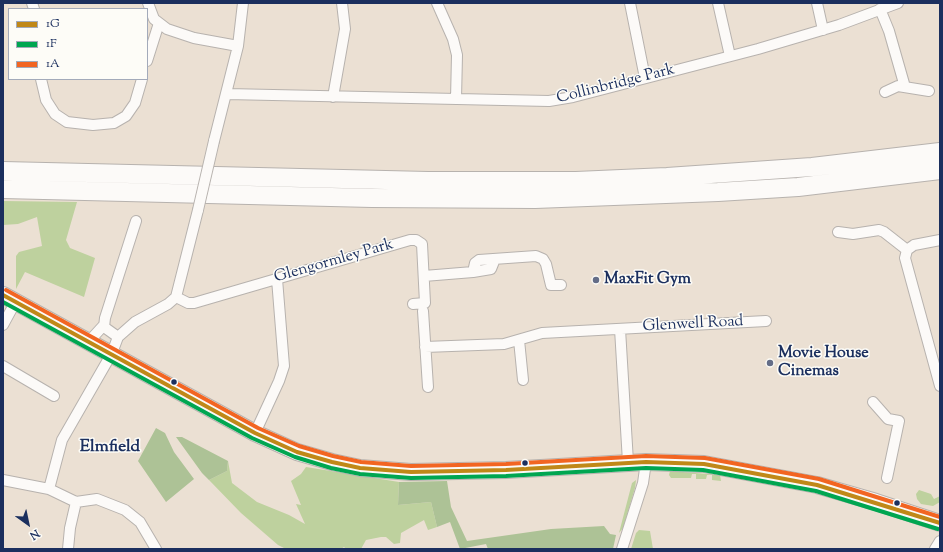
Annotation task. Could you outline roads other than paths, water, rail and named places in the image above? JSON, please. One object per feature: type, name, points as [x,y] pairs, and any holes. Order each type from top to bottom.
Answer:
[{"type":"highway","points":[[3,171],[421,180],[576,181],[667,177],[812,167],[940,152]]},
{"type":"highway","points":[[3,189],[535,199],[726,192],[798,186],[940,170]]},
{"type":"main road","points":[[9,298],[112,353],[255,433],[297,452],[332,462],[377,470],[411,472],[466,472],[628,462],[704,464],[779,476],[845,492],[940,523]]},
{"type":"street","points":[[148,3],[154,19],[167,29],[194,38],[238,46]]},
{"type":"street","points":[[49,489],[62,440],[112,353],[118,337],[135,322],[168,304],[176,297],[238,46],[243,3]]},
{"type":"street","points":[[333,97],[345,28],[342,3]]},
{"type":"street","points":[[437,3],[453,39],[456,55],[456,99]]},
{"type":"street","points":[[630,3],[646,78]]},
{"type":"street","points":[[718,3],[730,56]]},
{"type":"street","points":[[817,3],[823,30]]},
{"type":"street","name":"Collinbridge Park","points":[[227,94],[548,101],[573,97],[823,30],[898,3]]},
{"type":"street","points":[[880,9],[889,31],[905,87]]},
{"type":"street","points":[[148,58],[159,23]]},
{"type":"street","points":[[40,80],[46,100],[55,114],[67,122],[93,125],[114,123],[126,116],[135,103],[142,80]]},
{"type":"street","points":[[885,92],[898,86],[929,91]]},
{"type":"street","points":[[85,339],[93,337],[104,324],[136,221]]},
{"type":"street","points":[[838,232],[853,234],[879,230],[884,232],[907,250]]},
{"type":"street","name":"Glengormley Park","points":[[176,297],[188,303],[194,303],[410,240],[416,240],[422,244],[425,303],[413,304]]},
{"type":"street","points":[[940,240],[914,245],[907,250],[905,258],[940,386]]},
{"type":"street","points":[[424,276],[473,272],[474,263],[479,260],[536,256],[543,259],[546,264],[551,285],[561,285]]},
{"type":"street","points":[[255,433],[279,381],[284,366],[277,279]]},
{"type":"street","points":[[3,325],[9,298]]},
{"type":"street","points":[[423,311],[428,386]]},
{"type":"street","name":"Glenwell Road","points":[[425,348],[504,344],[542,332],[766,321]]},
{"type":"street","points":[[104,324],[104,327],[118,337]]},
{"type":"street","name":"Glenwell Road","points":[[620,329],[628,462]]},
{"type":"street","points":[[519,340],[524,380]]},
{"type":"street","points":[[3,366],[54,396]]},
{"type":"street","points":[[873,402],[888,419],[900,421],[887,478]]},
{"type":"street","points":[[622,549],[643,483],[646,462]]},
{"type":"street","points":[[3,480],[49,489],[76,502],[97,499],[125,510],[140,522],[156,549]]},
{"type":"street","points":[[68,549],[70,528],[76,502]]},
{"type":"street","points":[[936,549],[940,541]]},
{"type":"place","name":"MaxFit Gym","points":[[596,280]]},
{"type":"place","name":"Movie House Cinemas","points":[[770,363]]},
{"type":"district","name":"Elmfield","points":[[110,448]]}]
